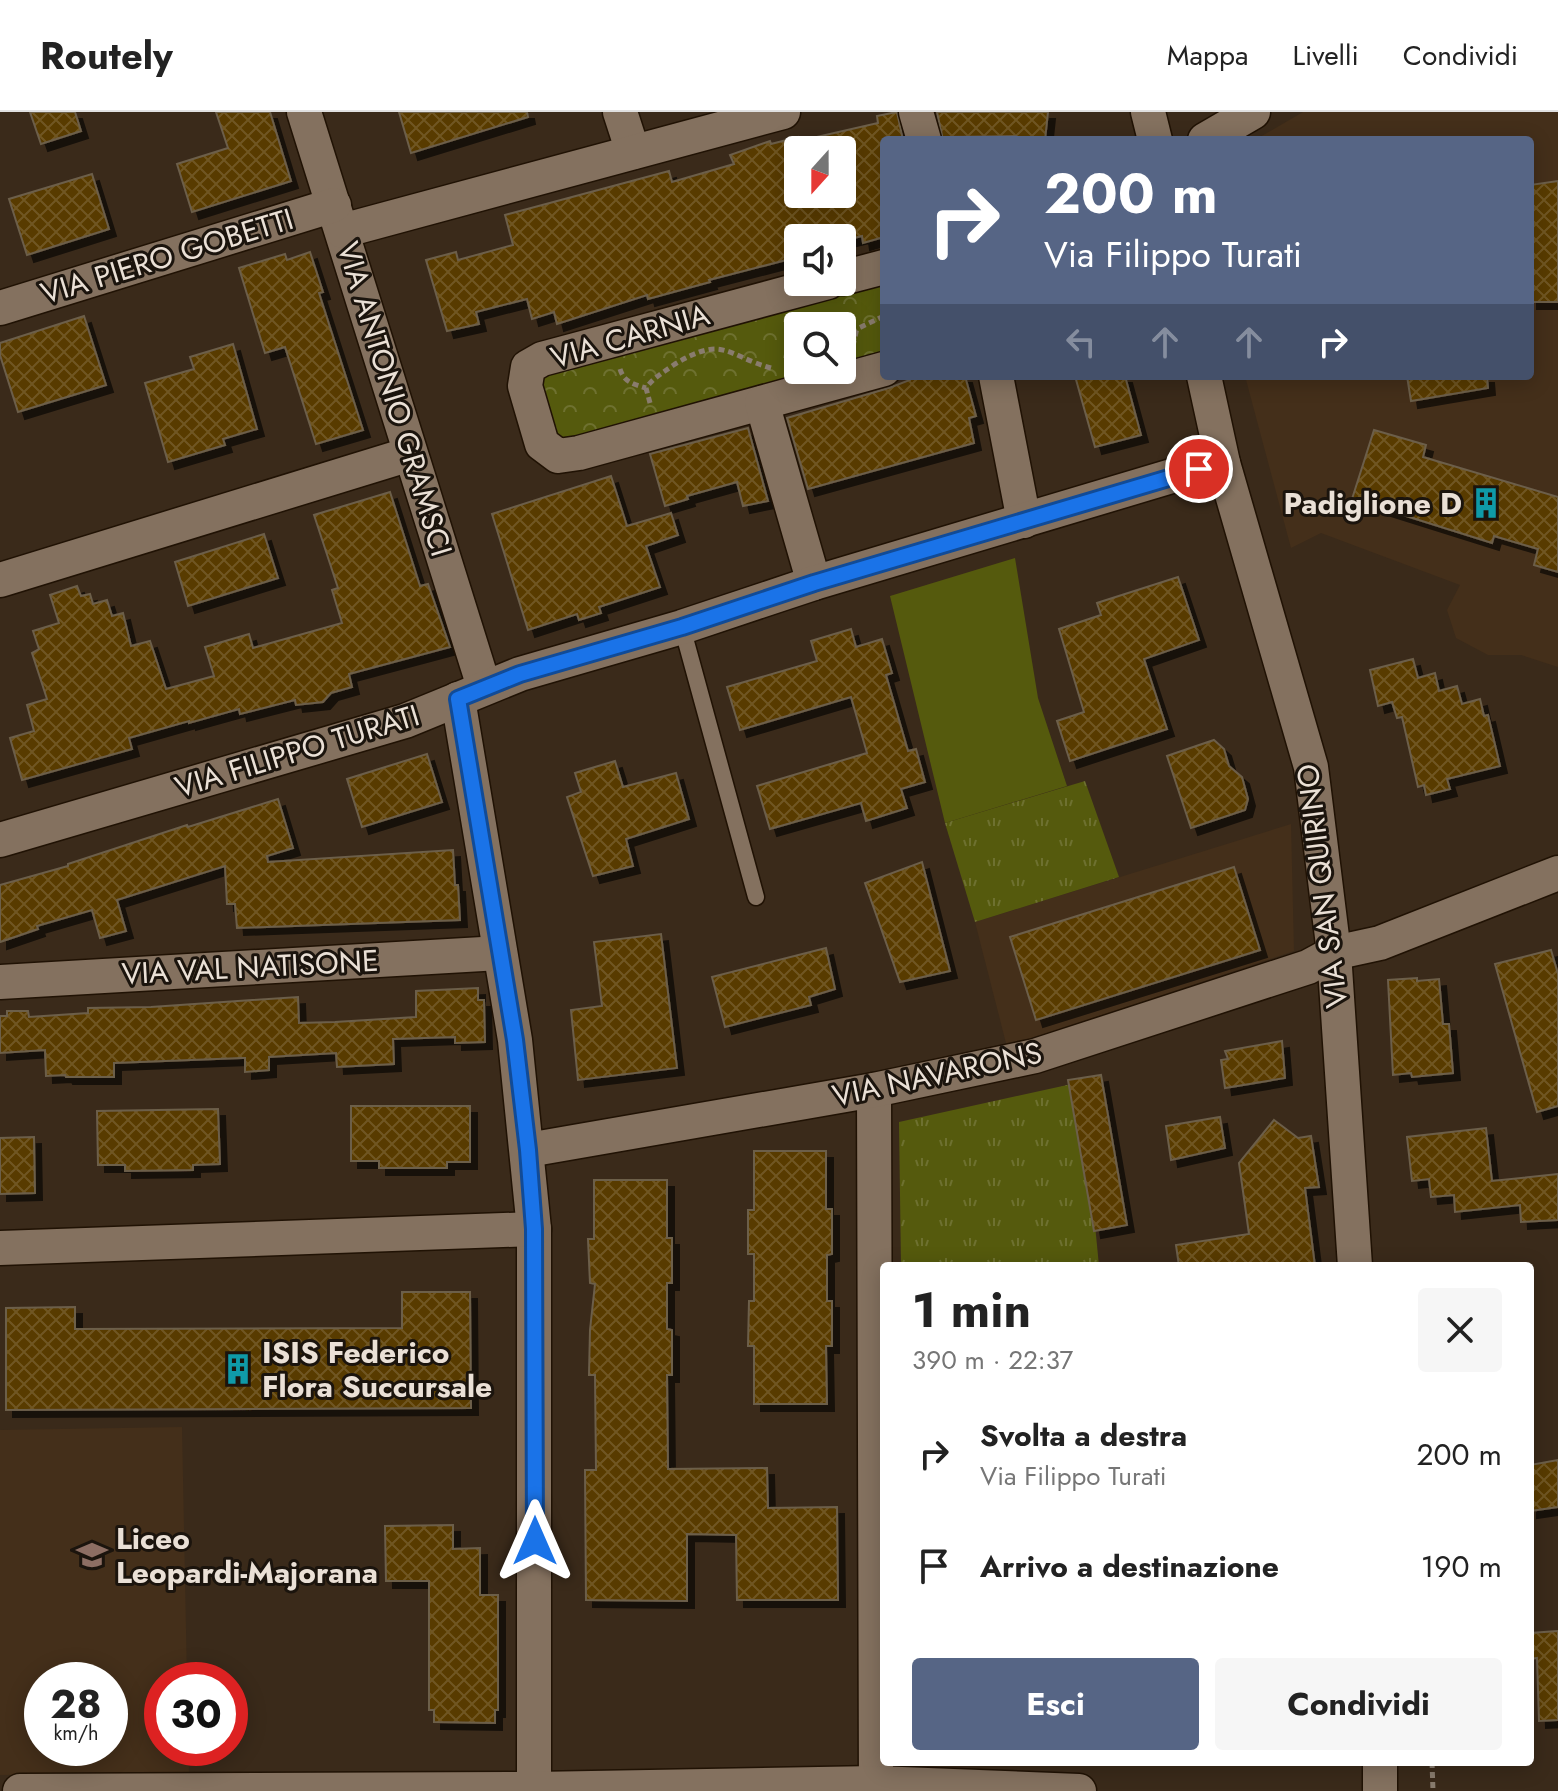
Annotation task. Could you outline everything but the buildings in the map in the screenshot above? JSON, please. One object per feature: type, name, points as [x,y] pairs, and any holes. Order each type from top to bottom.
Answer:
[{"type":"street","name":"VIA ANTONIO GRAMSCI","points":[[304,112],[410,454],[471,693],[500,953],[515,1040],[528,1150],[534,1229],[534,1789]]},
{"type":"street","points":[[620,112],[633,152]]},
{"type":"street","name":"VIA PIERO GOBETTI","points":[[0,308],[338,218],[633,152],[783,112]]},
{"type":"street","points":[[916,112],[923,136]]},
{"type":"street","points":[[1148,112],[1154,136]]},
{"type":"street","points":[[1212,136],[1253,112]]},
{"type":"street","points":[[856,274],[880,268]]},
{"type":"street","name":"VIA CARNIA","points":[[659,431],[558,456],[542,444],[525,386],[528,367],[542,359],[784,294]]},
{"type":"street","points":[[659,431],[880,370]]},
{"type":"street","points":[[997,380],[1024,521]]},
{"type":"street","name":"VIA SAN QUIRINO","points":[[1205,380],[1223,463],[1311,767],[1334,953],[1355,1262]]},
{"type":"street","points":[[762,403],[814,583]]},
{"type":"street","points":[[0,580],[410,454]]},
{"type":"street","name":"VIA FILIPPO TURATI","points":[[0,840],[405,721],[471,693],[814,583],[1223,463]]},
{"type":"street","name":"VIA NAVARONS","points":[[528,1150],[874,1090],[1035,1056],[1308,967],[1334,953],[1380,943],[1558,873]]},
{"type":"street","name":"VIA VAL NATISONE","points":[[0,982],[500,953]]},
{"type":"street","points":[[874,1090],[876,1787]]},
{"type":"street","points":[[0,1248],[534,1229]]},
{"type":"street","points":[[1380,1766],[1380,1791]]},
{"type":"street","points":[[20,1791],[876,1787],[1079,1791]]},
{"type":"lane","points":[[682,627],[756,897]]},
{"type":"path","points":[[856,329],[880,318]]},
{"type":"path","points":[[659,431],[646,388],[652,378],[697,351],[712,348],[734,352],[770,368],[784,367]]},
{"type":"path","points":[[1432,1766],[1433,1791]]},
{"type":"shaded area","points":[[1303,112],[1558,112],[1558,667],[1521,655],[1488,655],[1456,638],[1447,610],[1460,585],[1321,533],[1291,548],[1246,380],[1534,380],[1534,136],[1262,136]]},
{"type":"shaded area","points":[[1291,824],[1294,951],[1007,1047],[975,922]]},
{"type":"shaded area","name":"Liceo Leopardi-Majorana","points":[[182,1427],[187,1662],[144,1662],[144,1766],[189,1766],[189,1772],[0,1775],[0,1430]]},
{"type":"green space","points":[[880,268],[880,370],[856,376],[856,312],[784,312],[784,384],[828,384],[558,456],[528,367],[784,295],[856,296],[856,275]]},
{"type":"green space","points":[[1015,558],[1038,698],[1067,786],[945,823],[890,596]]},
{"type":"green space","points":[[1085,781],[1119,877],[975,922],[945,823]]},
{"type":"green space","points":[[1081,1082],[1099,1262],[901,1262],[899,1122]]},
{"type":"place","name":"Padiglione D","points":[[1486,503]]},
{"type":"place","name":"ISIS Federico Flora Succursale","points":[[238,1369]]},
{"type":"place","name":"Liceo Leopardi-Majorana","points":[[92,1555]]},
{"type":"route","points":[[535,1541],[534,1229],[528,1150],[515,1040],[458,699],[520,674],[1199,469]]}]
